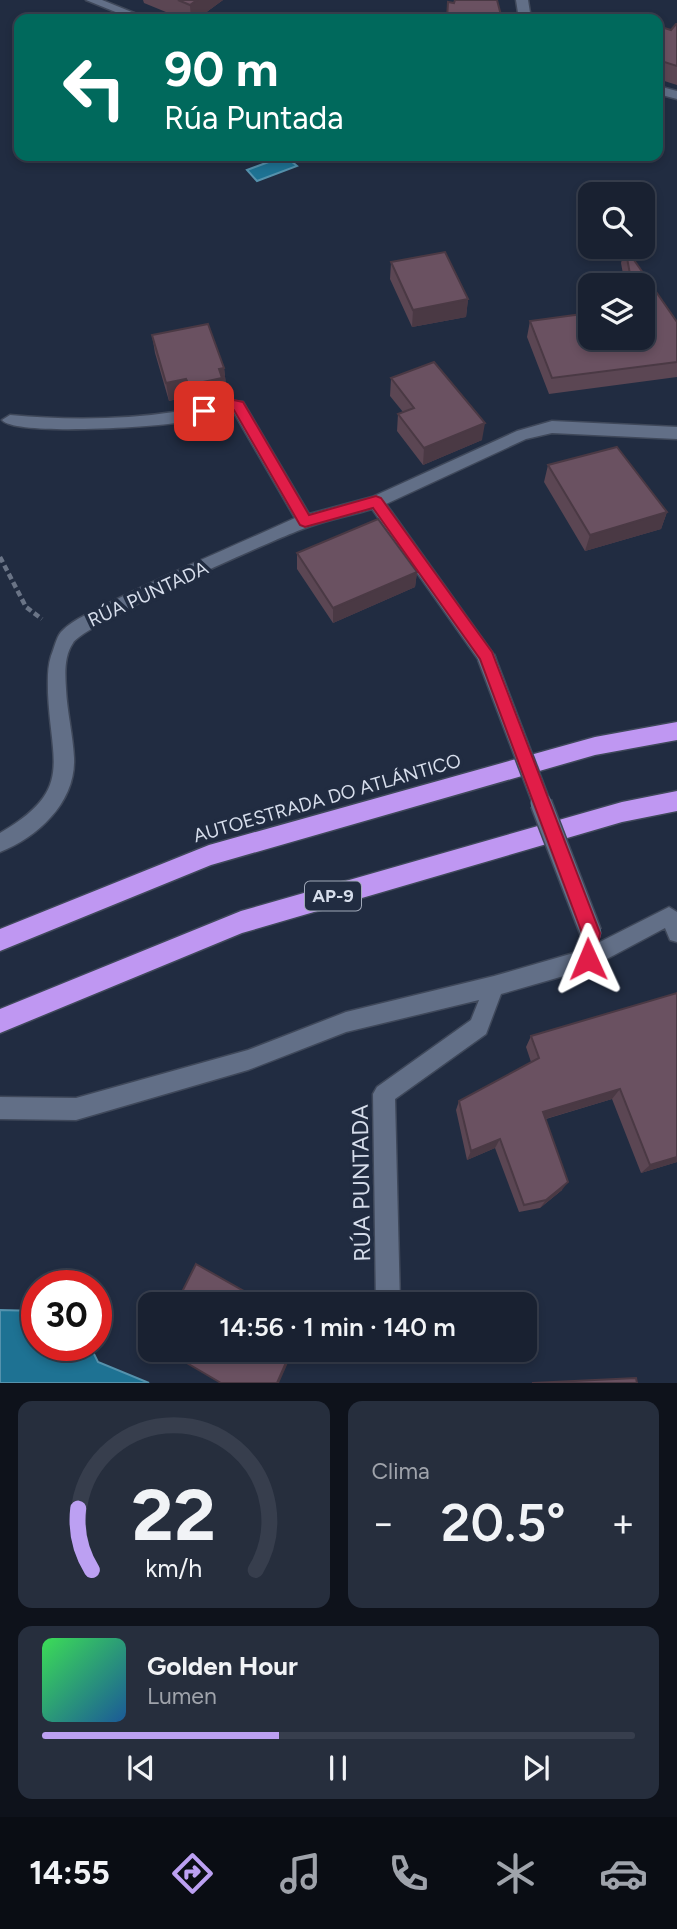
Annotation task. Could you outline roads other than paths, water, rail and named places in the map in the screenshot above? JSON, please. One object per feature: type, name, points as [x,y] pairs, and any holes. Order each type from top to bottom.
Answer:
[{"type":"highway","name":"AUTOESTRADA DO ATLÁNTICO","points":[[0,940],[209,855],[595,746],[677,731]]},
{"type":"highway","name":"AP-9","points":[[0,1021],[241,922],[622,812],[677,801]]},
{"type":"street","points":[[92,0],[130,14]]},
{"type":"street","points":[[10,419],[49,424],[134,422],[180,417],[229,404],[238,406],[305,522]]},
{"type":"street","name":"RÚA PUNTADA","points":[[0,843],[31,825],[50,805],[62,783],[65,759],[58,713],[56,668],[65,638],[104,612],[305,522],[376,502],[523,435],[552,427],[677,433]]},
{"type":"street","points":[[376,502],[486,657],[591,933],[588,959]]},
{"type":"street","points":[[0,1108],[76,1109],[248,1060],[346,1022],[494,986],[588,959],[670,916],[677,933]]},
{"type":"street","name":"RÚA PUNTADA","points":[[388,1292],[384,1094],[479,1027],[494,986]]},
{"type":"water","points":[[271,161],[291,161],[297,166],[257,181],[247,170]]},
{"type":"water","points":[[0,1310],[21,1311],[21,1361],[98,1361],[149,1383],[0,1383]]}]
